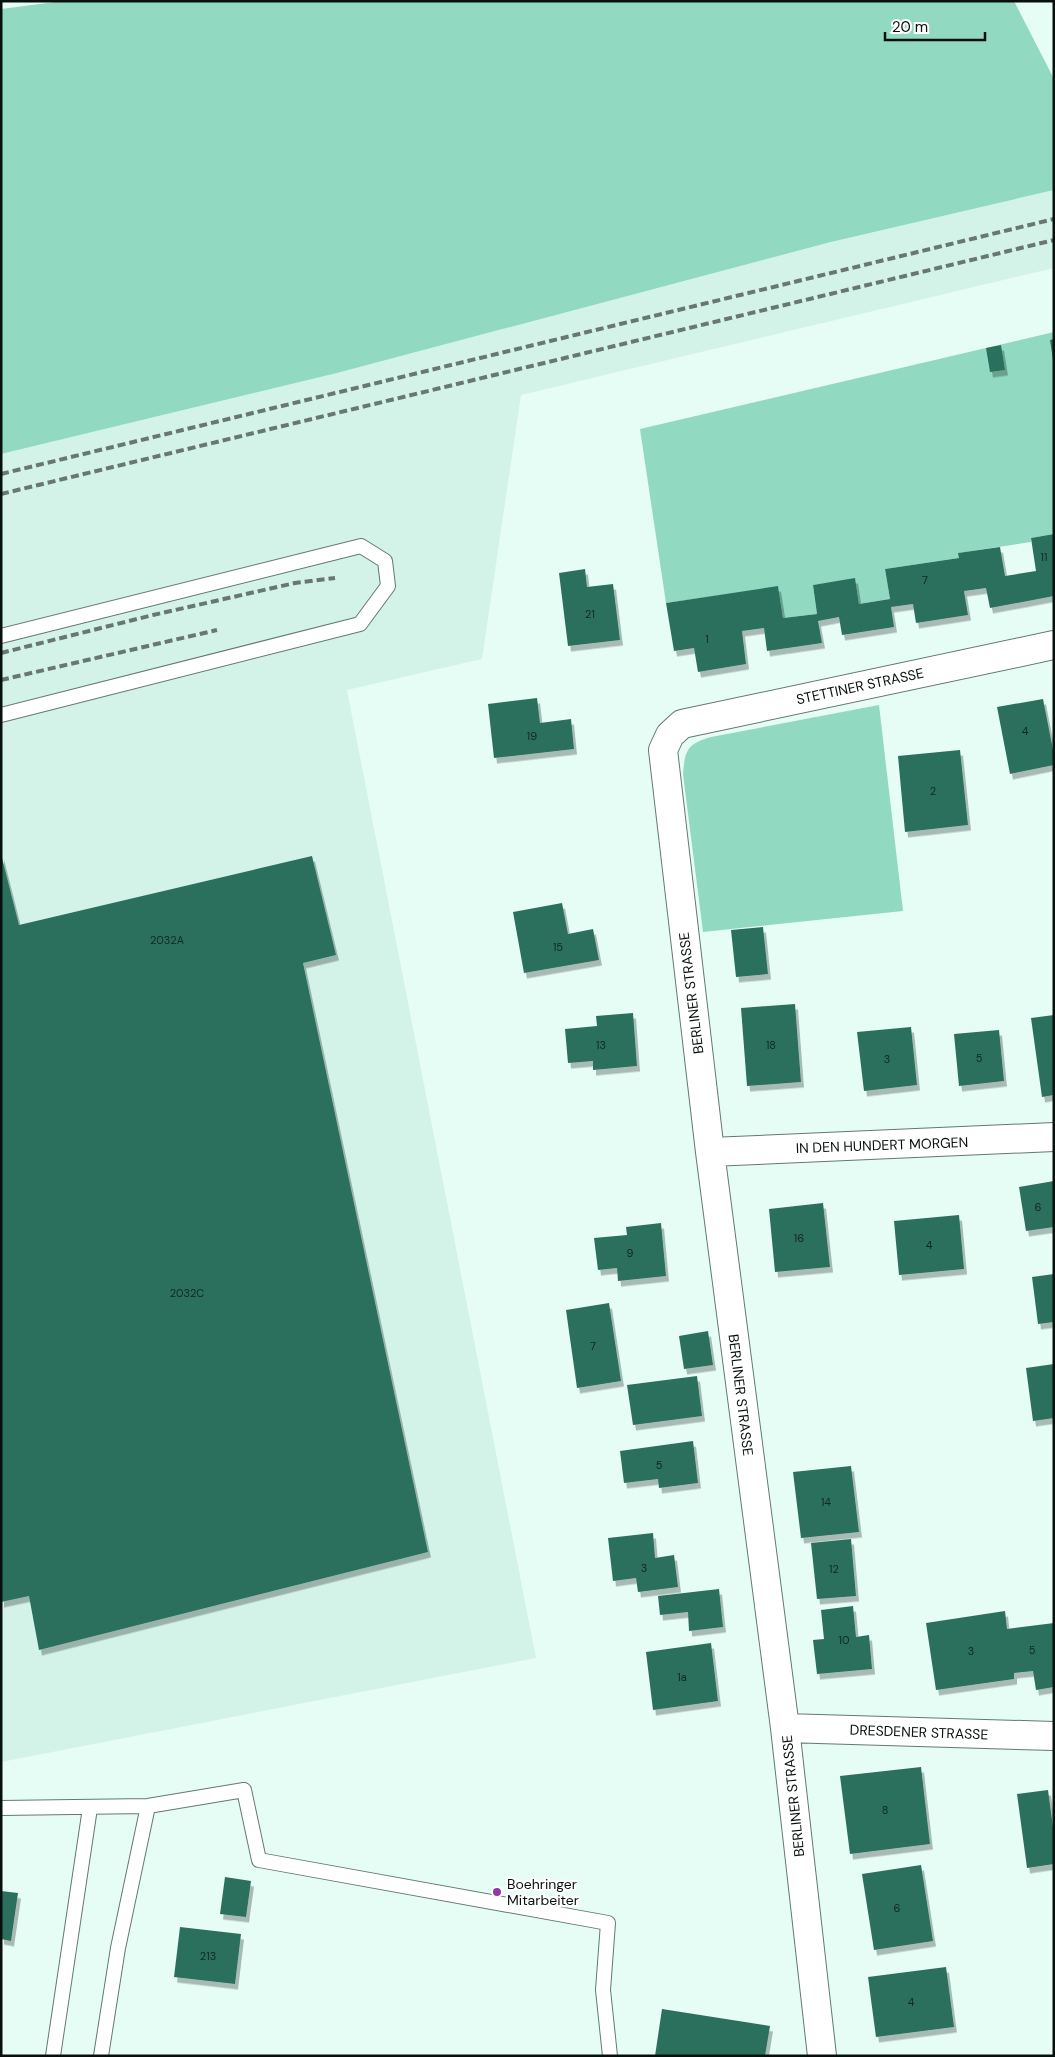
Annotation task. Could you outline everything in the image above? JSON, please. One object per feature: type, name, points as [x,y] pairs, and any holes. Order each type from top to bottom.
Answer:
[{"type":"street","name":"STETTINER STRASSE","points":[[670,734],[682,724],[1054,645]]},
{"type":"street","name":"BERLINER STRASSE","points":[[670,734],[664,750],[710,1152],[785,1728],[822,2056]]},
{"type":"street","name":"IN DEN HUNDERT MORGEN","points":[[710,1152],[1054,1137]]},
{"type":"street","name":"DRESDENER STRASSE","points":[[785,1728],[1054,1736]]},
{"type":"lane","points":[[1,636],[361,546],[385,561],[388,586],[360,624],[1,715]]},
{"type":"lane","points":[[1,1808],[148,1806],[244,1790],[259,1860],[608,1923],[603,1990],[610,2056]]},
{"type":"lane","points":[[101,2056],[118,1948],[148,1806]]},
{"type":"lane","points":[[53,2056],[90,1808]]},
{"type":"shaded area","points":[[1054,190],[1054,268],[521,395],[482,659],[347,690],[536,1658],[1,1762],[1,454],[337,373],[831,242]]},
{"type":"green space","points":[[63,1],[1014,1],[1054,79],[1054,190],[831,242],[337,373],[1,454],[1,9]]},
{"type":"green space","points":[[1054,332],[1054,534],[1031,538],[1031,542],[959,553],[959,558],[885,569],[890,599],[859,604],[855,579],[813,585],[817,614],[783,618],[778,587],[666,603],[640,429]]},
{"type":"green space","points":[[879,705],[903,911],[703,932],[683,774],[686,754],[692,745],[711,737]]},
{"type":"building","points":[[1054,339],[1054,360],[1053,360],[1050,340]]},
{"type":"building","points":[[1001,345],[1005,370],[990,372],[986,348]]},
{"type":"building","points":[[1054,534],[1054,596],[990,608],[986,588],[964,591],[968,615],[916,623],[913,604],[891,607],[894,627],[842,635],[839,617],[818,621],[822,643],[767,651],[764,628],[742,631],[746,664],[698,672],[694,648],[674,651],[666,603],[778,586],[783,618],[817,614],[813,585],[855,578],[859,604],[890,599],[885,569],[959,558],[958,553],[1000,547],[1005,576],[1036,571],[1031,538]]},
{"type":"building","points":[[585,569],[587,587],[613,584],[620,640],[568,646],[559,573]]},
{"type":"building","points":[[537,698],[540,723],[571,719],[574,749],[494,758],[488,704]]},
{"type":"building","points":[[1043,699],[1054,755],[1054,765],[1010,774],[997,707]]},
{"type":"building","points":[[960,750],[968,825],[905,832],[898,756]]},
{"type":"building","points":[[1,854],[19,925],[312,856],[336,955],[303,963],[428,1552],[39,1650],[29,1596],[1,1602]]},
{"type":"building","points":[[562,903],[568,934],[593,929],[599,960],[524,973],[513,912]]},
{"type":"building","points":[[763,927],[768,974],[736,977],[731,930]]},
{"type":"building","points":[[795,1004],[801,1082],[747,1086],[741,1008]]},
{"type":"building","points":[[633,1013],[637,1066],[593,1070],[593,1061],[568,1063],[565,1029],[597,1026],[596,1016]]},
{"type":"building","points":[[1054,1015],[1054,1095],[1042,1097],[1031,1018]]},
{"type":"building","points":[[911,1027],[917,1085],[864,1091],[857,1032]]},
{"type":"building","points":[[999,1030],[1004,1081],[959,1086],[954,1034]]},
{"type":"building","points":[[1054,1181],[1054,1227],[1026,1231],[1019,1187]]},
{"type":"building","points":[[823,1203],[830,1267],[775,1272],[769,1209]]},
{"type":"building","points":[[959,1215],[964,1269],[899,1275],[894,1221]]},
{"type":"building","points":[[661,1223],[666,1276],[618,1281],[617,1268],[598,1270],[594,1238],[627,1235],[626,1227]]},
{"type":"building","points":[[1054,1274],[1054,1322],[1038,1324],[1032,1277]]},
{"type":"building","points":[[609,1303],[621,1381],[577,1388],[566,1310]]},
{"type":"building","points":[[708,1331],[713,1365],[684,1369],[679,1336]]},
{"type":"building","points":[[1054,1364],[1054,1418],[1033,1421],[1026,1368]]},
{"type":"building","points":[[697,1376],[702,1416],[633,1425],[627,1385]]},
{"type":"building","points":[[693,1441],[698,1483],[659,1488],[658,1479],[624,1483],[620,1451]]},
{"type":"building","points":[[851,1466],[859,1532],[801,1538],[793,1472]]},
{"type":"building","points":[[653,1533],[655,1558],[674,1555],[678,1587],[638,1592],[636,1578],[613,1581],[608,1538]]},
{"type":"building","points":[[851,1539],[856,1596],[817,1599],[811,1543]]},
{"type":"building","points":[[719,1589],[723,1627],[689,1631],[688,1612],[660,1615],[658,1596]]},
{"type":"building","points":[[853,1606],[856,1637],[869,1635],[872,1669],[817,1674],[813,1640],[824,1639],[821,1610]]},
{"type":"building","points":[[1005,1611],[1007,1629],[1054,1623],[1054,1687],[1036,1690],[1033,1671],[1014,1673],[1014,1679],[936,1690],[926,1623]]},
{"type":"building","points":[[711,1643],[718,1701],[653,1710],[646,1652]]},
{"type":"building","points":[[921,1767],[930,1844],[850,1854],[840,1776]]},
{"type":"building","points":[[1048,1790],[1054,1835],[1054,1864],[1027,1868],[1017,1794]]},
{"type":"building","points":[[921,1865],[933,1941],[874,1950],[862,1874]]},
{"type":"building","points":[[225,1877],[251,1881],[246,1917],[220,1914]]},
{"type":"building","points":[[1,1891],[18,1893],[11,1941],[1,1939]]},
{"type":"building","points":[[180,1927],[241,1934],[235,1984],[174,1977]]},
{"type":"building","points":[[946,1967],[954,2027],[876,2037],[868,1977]]},
{"type":"building","points":[[662,2009],[770,2026],[765,2056],[655,2056]]},
{"type":"railway","points":[[1,474],[1054,219]]},
{"type":"railway","points":[[1,494],[1054,240]]},
{"type":"railway","points":[[1,653],[153,615],[295,583],[335,578]]},
{"type":"railway","points":[[1,680],[217,630]]},
{"type":"place","name":"Boehringer Mitarbeiter","points":[[497,1892]]}]
